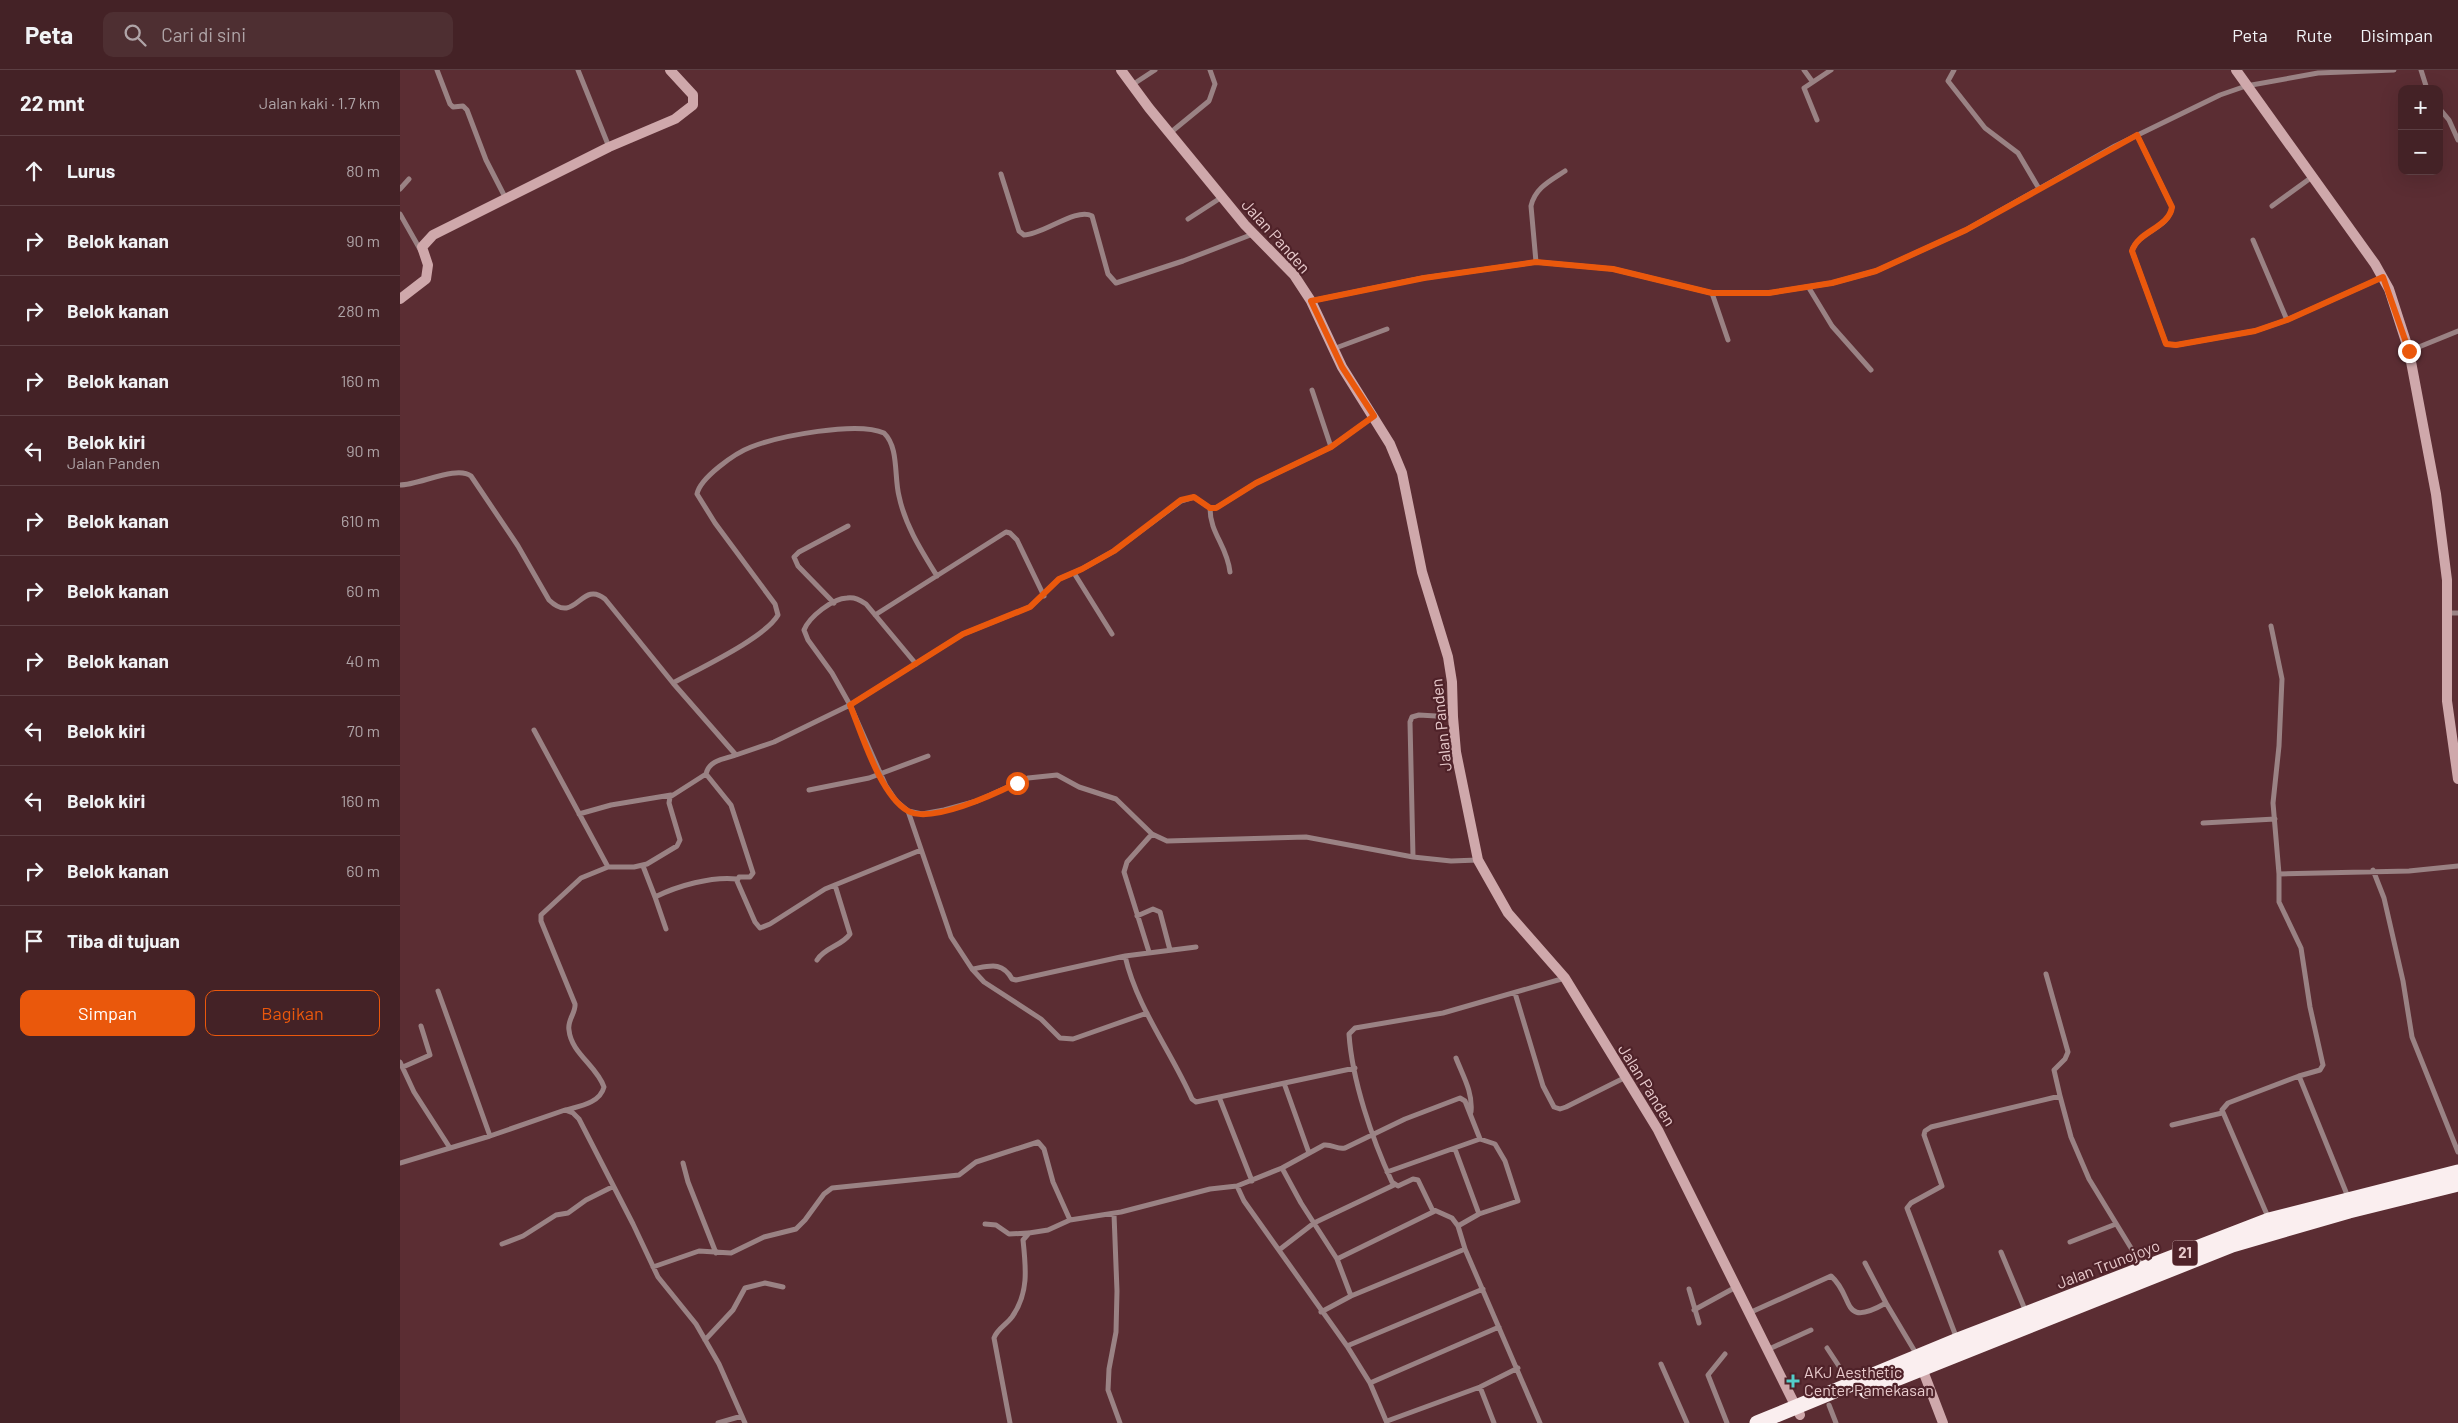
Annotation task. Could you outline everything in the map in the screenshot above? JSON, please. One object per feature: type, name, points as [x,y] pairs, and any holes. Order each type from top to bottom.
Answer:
[{"type":"highway","name":"Jalan Trunojoyo","points":[[1920,1363],[1958,1340],[2027,1315],[2269,1220],[2458,1172]]},
{"type":"highway","name":"Jalan Trunojoyo","points":[[1920,1363],[2232,1245],[2349,1211],[2458,1184]]},
{"type":"highway","name":"21","points":[[1779,1423],[1798,1411],[1852,1385],[1920,1363]]},
{"type":"highway","name":"21","points":[[1757,1423],[1829,1404],[1920,1363]]},
{"type":"street","points":[[438,70],[450,104],[453,107],[463,106],[467,110],[486,160],[506,200]]},
{"type":"street","points":[[578,70],[609,147]]},
{"type":"street","points":[[422,253],[423,244],[433,235],[609,147],[675,119],[690,108],[694,100],[691,91],[670,70]]},
{"type":"street","name":"Jalan Panden","points":[[1121,70],[1253,234],[1294,276],[1311,301],[1342,367],[1374,416],[1396,457],[1404,481],[1418,555],[1451,674],[1456,752],[1478,860],[1508,913],[1565,978],[1614,1061],[1626,1077],[1658,1130],[1798,1411]]},
{"type":"street","points":[[1132,85],[1155,70]]},
{"type":"street","points":[[1170,132],[1209,101],[1216,84],[1210,70]]},
{"type":"street","points":[[1804,70],[1812,81]]},
{"type":"street","points":[[1818,120],[1804,89],[1812,81],[1831,70]]},
{"type":"street","points":[[1954,70],[1948,81],[1952,89],[1985,128],[2018,153],[2038,188]]},
{"type":"street","points":[[2236,70],[2383,277],[2409,351],[2436,494],[2453,613],[2447,700],[2458,779]]},
{"type":"street","points":[[1311,301],[1424,278],[1536,262],[1613,269],[1712,293],[1769,293],[1809,288],[1876,271],[1900,261],[1966,230],[2038,188],[2137,135],[2220,95],[2246,86],[2318,73],[2394,70]]},
{"type":"street","points":[[2421,70],[2426,85]]},
{"type":"street","points":[[2443,113],[2449,120],[2458,140]]},
{"type":"street","points":[[2137,135],[2172,207],[2168,218],[2140,239],[2132,251],[2165,343],[2176,345],[2255,331],[2287,320],[2383,277]]},
{"type":"street","points":[[1536,262],[1531,206],[1533,198],[1539,189],[1565,171]]},
{"type":"street","points":[[1001,174],[1019,231],[1024,235],[1039,232],[1083,214],[1092,216],[1108,274],[1116,283],[1183,261],[1253,234]]},
{"type":"street","points":[[2272,206],[2312,177]]},
{"type":"street","points":[[400,189],[409,179]]},
{"type":"street","points":[[1188,220],[1222,197]]},
{"type":"street","points":[[400,214],[428,265],[426,279],[400,299]]},
{"type":"street","points":[[2253,240],[2287,320]]},
{"type":"street","points":[[1809,288],[1832,326],[1871,370]]},
{"type":"street","points":[[1712,293],[1728,340]]},
{"type":"street","points":[[1334,349],[1387,330]]},
{"type":"street","points":[[2409,351],[2458,331]]},
{"type":"street","points":[[1312,390],[1331,447]]},
{"type":"street","points":[[579,814],[611,805],[671,795],[706,774],[708,768],[714,762],[774,742],[850,705],[963,634],[1030,607],[1044,596],[1059,579],[1114,551],[1181,500],[1194,497],[1210,508],[1216,508],[1256,483],[1331,447],[1374,416]]},
{"type":"street","points":[[673,683],[749,640],[778,615],[775,604],[715,523],[697,494],[698,488],[704,481],[734,456],[749,448],[824,431],[854,428],[884,433],[892,443],[899,496],[912,535],[937,576]]},
{"type":"street","points":[[400,485],[415,484],[454,473],[468,474],[518,546],[549,600],[556,606],[565,609],[570,608],[588,594],[601,595],[630,628],[673,683],[736,755]]},
{"type":"street","points":[[1210,508],[1210,523],[1225,548],[1230,572]]},
{"type":"street","points":[[834,603],[798,566],[794,557],[799,552],[848,526]]},
{"type":"street","points":[[875,615],[1001,534],[1009,532],[1017,540],[1044,596]]},
{"type":"street","points":[[1074,573],[1112,634]]},
{"type":"street","points":[[916,664],[860,600],[845,598],[834,603],[813,617],[804,630],[850,705],[879,774],[890,793],[908,811],[920,850],[954,943],[972,969],[984,982],[1034,1013],[1056,1035],[1065,1039],[1074,1039],[1147,1013]]},
{"type":"street","points":[[2269,1220],[2222,1113],[2222,1108],[2228,1102],[2320,1070],[2323,1065],[2310,1007],[2301,948],[2279,902],[2279,874],[2273,795],[2279,746],[2282,679],[2271,626]]},
{"type":"street","points":[[1412,857],[1410,722],[1412,717],[1419,714],[1453,717]]},
{"type":"street","points":[[534,730],[608,867]]},
{"type":"street","points":[[809,790],[844,785],[928,756]]},
{"type":"street","points":[[655,897],[686,884],[722,878],[737,879],[741,876],[750,877],[752,870],[731,806],[706,774]]},
{"type":"street","points":[[908,811],[922,814],[944,810],[977,801],[1028,778],[1057,775],[1079,786],[1116,799],[1152,834],[1173,842],[1312,838],[1412,857],[1451,861],[1478,860]]},
{"type":"street","points":[[400,1163],[490,1136],[591,1102],[601,1094],[604,1087],[570,1036],[569,1022],[575,1004],[540,918],[548,907],[575,882],[591,873],[608,867],[643,866],[654,861],[680,842],[669,803],[671,795]]},
{"type":"street","points":[[2203,823],[2275,818]]},
{"type":"street","points":[[1149,952],[1125,878],[1124,868],[1152,834]]},
{"type":"street","points":[[737,879],[755,922],[762,928],[835,885],[920,850]]},
{"type":"street","points":[[643,866],[666,929]]},
{"type":"street","points":[[2279,874],[2409,870],[2458,866]]},
{"type":"street","points":[[2373,870],[2383,892],[2403,981],[2412,1037],[2458,1152]]},
{"type":"street","points":[[817,960],[827,949],[844,940],[850,934],[835,885]]},
{"type":"street","points":[[1137,916],[1153,909],[1160,912],[1170,950]]},
{"type":"street","points":[[972,969],[1001,966],[1012,979],[1016,980],[1125,956],[1196,947]]},
{"type":"street","points":[[1125,956],[1131,982],[1170,1053],[1192,1099],[1196,1102],[1356,1068]]},
{"type":"street","points":[[2046,974],[2068,1052],[2065,1059],[2054,1070],[2078,1156],[2144,1269]]},
{"type":"street","points":[[1394,1185],[1372,1135],[1349,1036],[1352,1030],[1443,1013],[1565,978]]},
{"type":"street","points":[[438,991],[490,1136]]},
{"type":"street","points":[[1515,993],[1543,1086],[1554,1107],[1560,1109],[1566,1107],[1626,1077]]},
{"type":"street","points":[[403,1067],[430,1055],[421,1026]]},
{"type":"street","points":[[1456,1058],[1472,1101],[1471,1116]]},
{"type":"street","points":[[400,1062],[414,1092],[450,1148]]},
{"type":"street","points":[[2299,1076],[2350,1200]]},
{"type":"street","points":[[1284,1083],[1309,1153]]},
{"type":"street","points":[[1958,1340],[1907,1208],[1910,1203],[1942,1186],[1925,1131],[1931,1127],[2060,1096]]},
{"type":"street","points":[[1219,1097],[1252,1181]]},
{"type":"street","points":[[985,1224],[996,1225],[1009,1234],[1029,1233],[1048,1230],[1070,1220],[1114,1214],[1210,1189],[1237,1186],[1282,1168],[1309,1153],[1329,1145],[1342,1149],[1405,1119],[1460,1098],[1465,1101],[1480,1139]]},
{"type":"street","points":[[565,1110],[574,1112],[579,1119],[662,1284],[692,1319],[720,1364],[745,1423]]},
{"type":"street","points":[[2172,1125],[2222,1113]]},
{"type":"street","points":[[1388,1172],[1480,1139],[1492,1141],[1498,1146],[1518,1200],[1509,1206],[1479,1214],[1458,1226]]},
{"type":"street","points":[[653,1267],[699,1251],[731,1253],[764,1237],[796,1229],[824,1194],[832,1188],[959,1174],[976,1162],[1038,1142],[1044,1149],[1053,1182],[1070,1220]]},
{"type":"street","points":[[1455,1148],[1479,1214]]},
{"type":"street","points":[[683,1164],[688,1182],[716,1253]]},
{"type":"street","points":[[1282,1168],[1337,1258],[1352,1296]]},
{"type":"street","points":[[1279,1250],[1314,1223],[1394,1185],[1398,1186],[1413,1179],[1418,1180],[1431,1207],[1435,1211],[1450,1216],[1458,1226],[1465,1249],[1518,1368],[1540,1423]]},
{"type":"street","points":[[1237,1186],[1244,1201],[1321,1312],[1347,1346],[1370,1383],[1387,1422],[1480,1387],[1518,1368]]},
{"type":"street","points":[[502,1244],[523,1236],[556,1215],[568,1213],[586,1200],[612,1187]]},
{"type":"street","points":[[1337,1258],[1435,1211]]},
{"type":"street","points":[[1114,1214],[1117,1290],[1116,1332],[1108,1390],[1120,1423]]},
{"type":"street","points":[[2070,1242],[2116,1224]]},
{"type":"street","points":[[1010,1423],[994,1338],[997,1332],[1007,1324],[1021,1301],[1027,1278],[1023,1240],[1029,1233]]},
{"type":"street","points":[[1321,1312],[1352,1296],[1465,1249]]},
{"type":"street","points":[[2001,1252],[2027,1315]]},
{"type":"street","points":[[1865,1263],[1920,1363],[1943,1423]]},
{"type":"street","points":[[1748,1313],[1830,1275],[1848,1304],[1856,1312],[1862,1314],[1870,1312],[1886,1303]]},
{"type":"street","points":[[705,1340],[733,1310],[744,1288],[765,1283],[783,1287]]},
{"type":"street","points":[[1694,1310],[1736,1287]]},
{"type":"street","points":[[1347,1346],[1482,1289]]},
{"type":"street","points":[[1689,1289],[1699,1323]]},
{"type":"street","points":[[1370,1383],[1499,1327]]},
{"type":"street","points":[[1766,1350],[1811,1330]]},
{"type":"street","points":[[1827,1348],[1852,1385]]},
{"type":"street","points":[[1725,1354],[1708,1374],[1727,1423]]},
{"type":"street","points":[[1661,1364],[1687,1423]]},
{"type":"street","points":[[1480,1387],[1494,1423]]},
{"type":"street","points":[[1829,1404],[1836,1423]]},
{"type":"street","points":[[718,1423],[742,1416]]},
{"type":"place","name":"AKJ Aesthetic Center Pamekasan","points":[[1793,1381]]},
{"type":"route","points":[[1017,783],[968,804],[931,813],[915,814],[908,811],[896,801],[879,774],[850,705],[963,634],[1030,607],[1040,600],[1059,579],[1082,569],[1114,551],[1144,526],[1181,500],[1194,497],[1214,509],[1256,483],[1331,447],[1374,416],[1342,367],[1311,301],[1424,278],[1536,262],[1596,266],[1712,293],[1769,293],[1809,288],[1876,271],[1900,261],[1966,230],[2038,188],[2137,135],[2171,201],[2172,207],[2168,218],[2140,239],[2132,249],[2163,341],[2166,344],[2171,346],[2255,331],[2287,320],[2383,277],[2389,289],[2409,351]]}]
